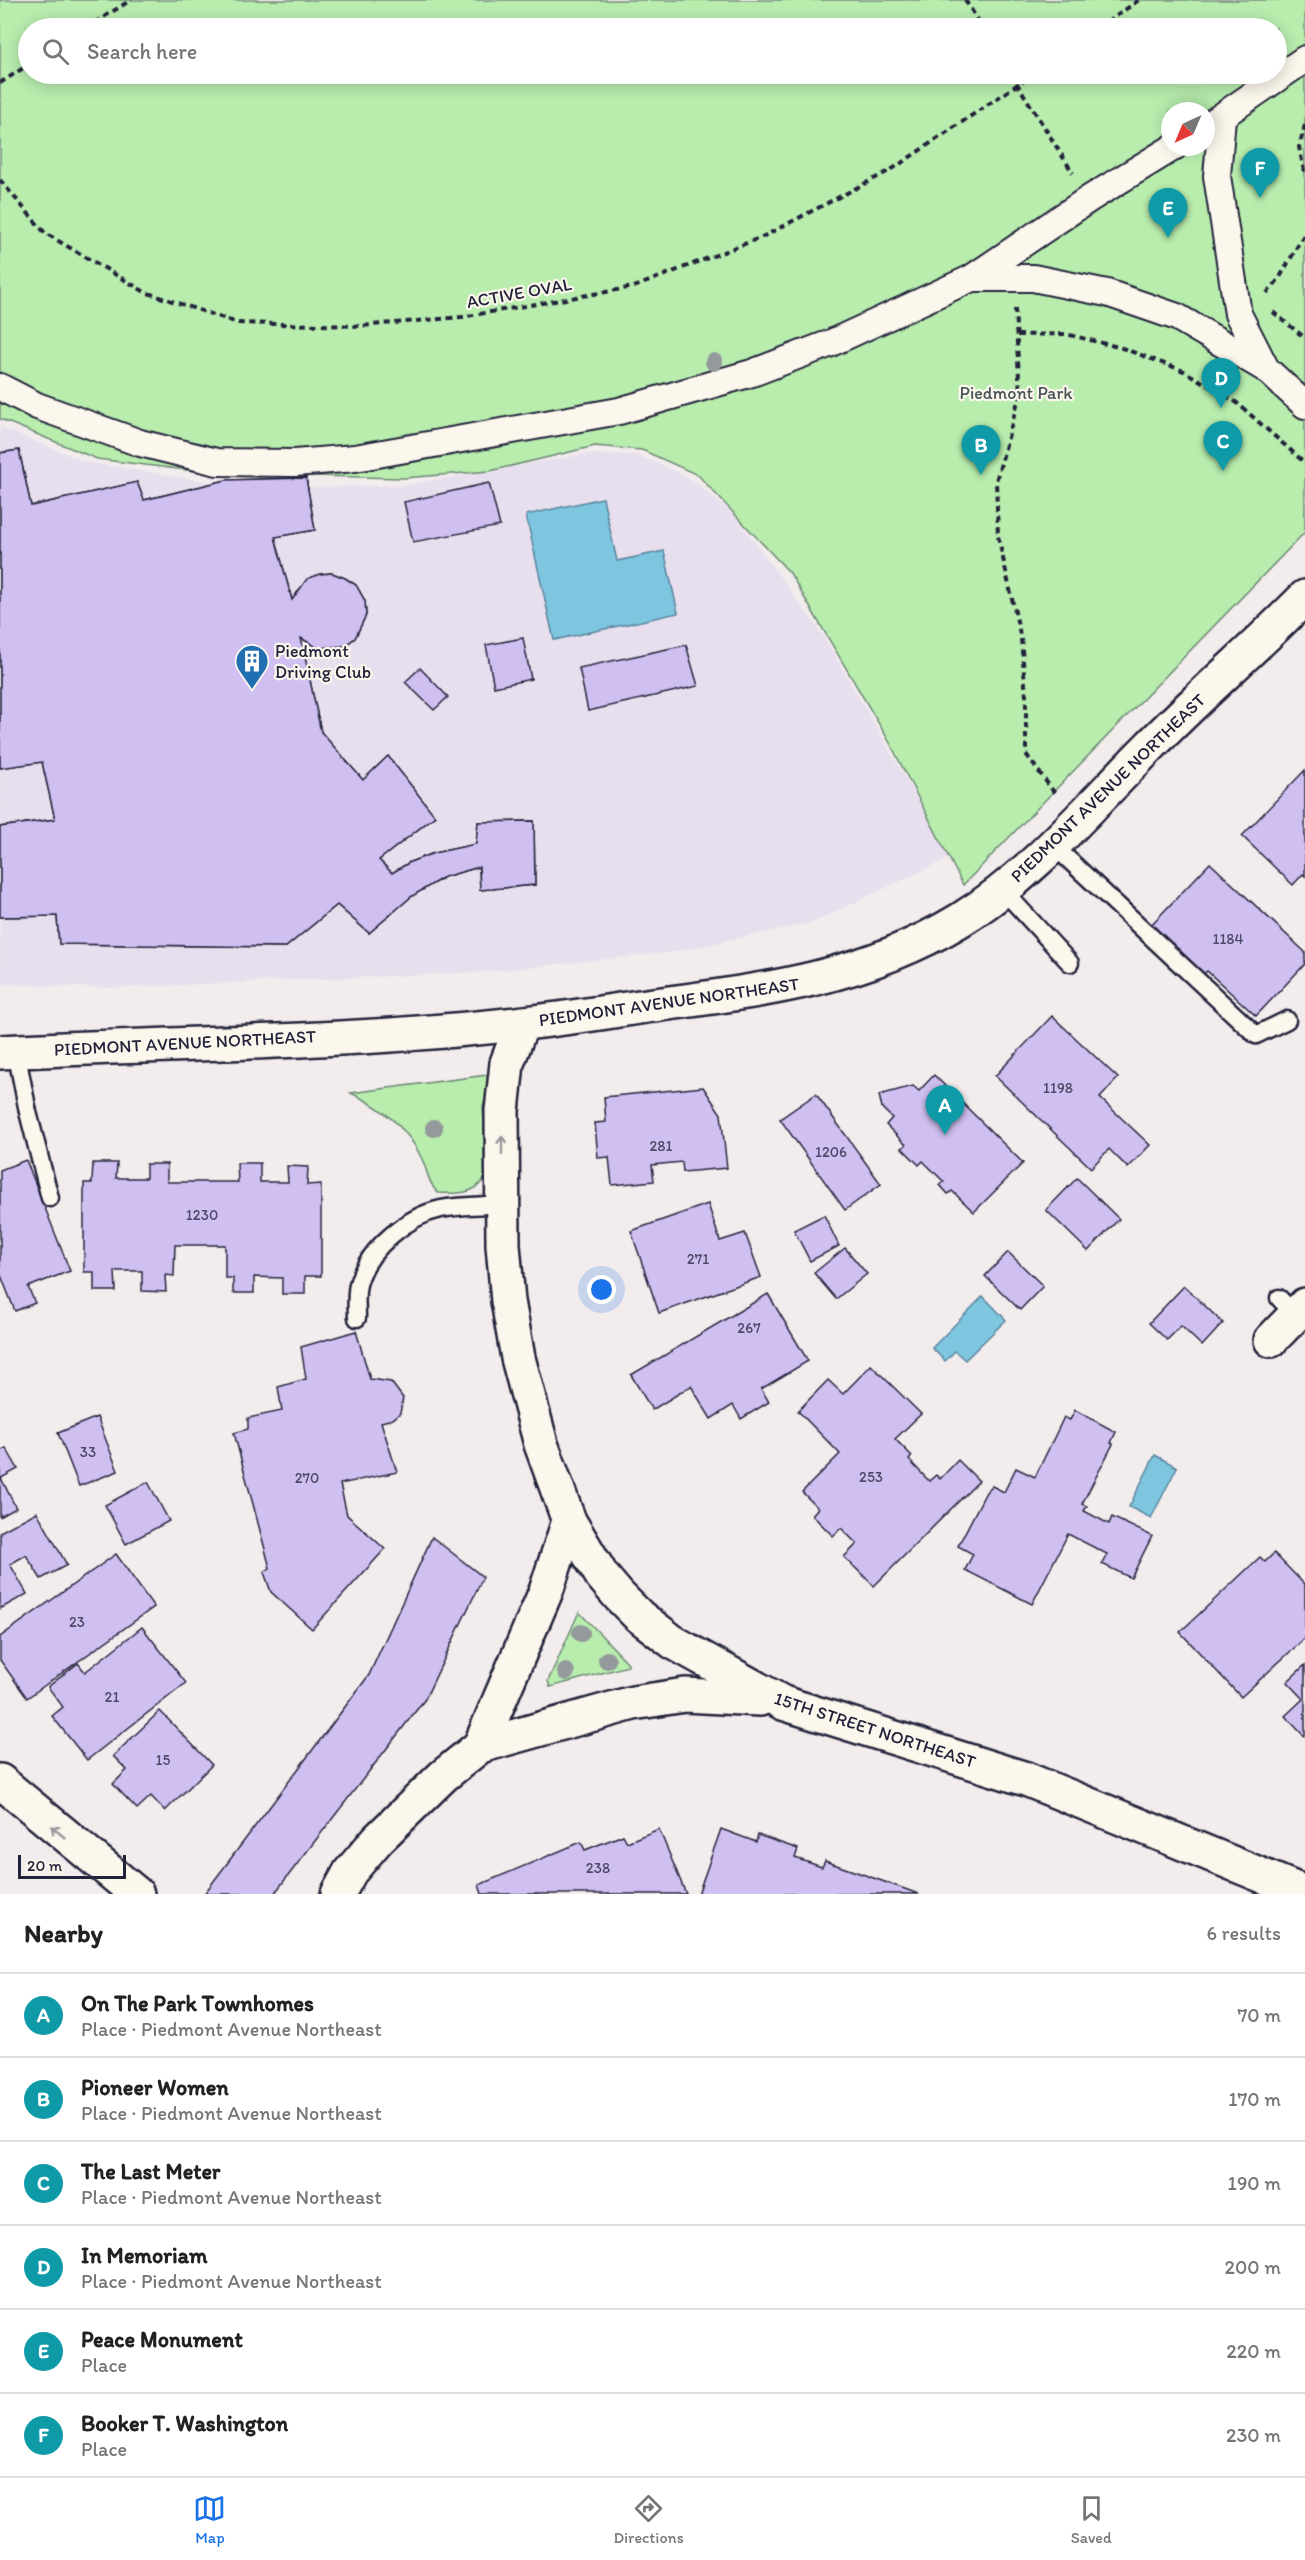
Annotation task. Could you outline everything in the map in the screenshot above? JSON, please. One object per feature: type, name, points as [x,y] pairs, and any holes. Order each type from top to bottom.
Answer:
[{"type":"street","points":[[1287,71],[1305,59]]},
{"type":"street","points":[[1215,121],[1269,84]]},
{"type":"street","points":[[1215,140],[1217,176],[1238,314],[1266,369]]},
{"type":"street","points":[[0,387],[37,406],[129,439],[217,462],[296,463],[355,458],[619,411],[687,393],[831,343],[972,278],[1089,199],[1161,155]]},
{"type":"street","points":[[972,278],[1033,278],[1107,293],[1177,317],[1266,369],[1305,405]]},
{"type":"street","name":"PIEDMONT AVENUE NORTHEAST","points":[[8,1052],[256,1041],[522,1024],[781,988],[859,968],[959,920],[1002,889],[1054,846],[1151,745],[1247,656],[1305,597]]},
{"type":"street","name":"15TH STREET NORTHEAST","points":[[522,1024],[507,1063],[503,1085],[502,1204],[508,1301],[518,1358],[541,1444],[569,1521],[602,1576],[639,1616],[705,1661],[783,1703],[1026,1779],[1305,1893]]},
{"type":"street","points":[[1271,1340],[1293,1306]]},
{"type":"street","points":[[480,1746],[546,1591],[569,1521]]},
{"type":"street","points":[[338,1894],[350,1872],[378,1839],[443,1776],[480,1746],[633,1703],[685,1695],[723,1695],[783,1703]]},
{"type":"street","points":[[0,1781],[79,1849],[137,1894]]},
{"type":"lane","points":[[1054,846],[1256,1035],[1287,1020]]},
{"type":"lane","points":[[1002,889],[1070,963]]},
{"type":"lane","points":[[8,1052],[28,1112],[50,1198]]},
{"type":"lane","points":[[357,1318],[359,1281],[367,1264],[396,1232],[426,1214],[442,1209],[502,1204]]},
{"type":"path","points":[[102,18],[131,0]]},
{"type":"path","points":[[965,0],[977,18]]},
{"type":"path","points":[[1113,18],[1139,0]]},
{"type":"path","points":[[0,83],[18,71]]},
{"type":"path","points":[[1017,84],[1089,199]]},
{"type":"path","name":"ACTIVE OVAL","points":[[0,180],[45,232],[145,292],[238,323],[371,325],[462,317],[634,287],[762,237],[881,175],[1017,84]]},
{"type":"path","points":[[1305,125],[1299,147],[1305,175]]},
{"type":"path","points":[[1238,314],[1260,301],[1279,279],[1305,233]]},
{"type":"path","points":[[1013,278],[1020,394],[996,481],[998,536],[1021,639],[1026,696],[1026,754],[1078,820]]},
{"type":"path","points":[[1260,301],[1305,338]]},
{"type":"path","points":[[1017,334],[1066,334],[1122,348],[1184,371],[1236,402],[1305,463]]},
{"type":"shaded area","points":[[0,427],[86,462],[253,489],[405,485],[586,454],[638,455],[687,476],[734,514],[825,638],[951,857],[814,922],[674,952],[485,972],[110,988],[0,984]]},
{"type":"green space","name":"Piedmont Park","points":[[0,0],[1305,0],[1305,532],[963,885],[889,741],[790,573],[698,475],[642,450],[595,446],[490,471],[403,478],[219,474],[97,459],[0,419]]},
{"type":"green space","points":[[495,1074],[483,1106],[487,1172],[479,1185],[461,1193],[438,1193],[430,1182],[416,1148],[401,1128],[373,1105],[351,1093]]},
{"type":"green space","points":[[579,1612],[628,1663],[628,1666],[550,1687],[548,1681]]},
{"type":"water","points":[[603,498],[617,561],[664,551],[678,613],[554,640],[526,515]]},
{"type":"water","points":[[983,1296],[1006,1320],[965,1360],[955,1351],[945,1361],[932,1348]]},
{"type":"water","points":[[1155,1455],[1177,1467],[1151,1518],[1129,1507]]},
{"type":"building","name":"Piedmont Driving Club","points":[[19,450],[31,506],[137,482],[144,500],[226,480],[306,478],[315,530],[275,537],[292,600],[307,579],[320,574],[332,573],[356,585],[365,601],[366,615],[355,638],[344,646],[318,648],[301,638],[321,732],[363,780],[388,756],[435,816],[379,860],[392,873],[410,862],[434,853],[476,844],[478,822],[534,821],[535,885],[480,890],[479,867],[444,877],[412,896],[369,933],[337,905],[286,947],[59,944],[57,916],[0,917],[0,827],[55,819],[42,762],[0,768],[0,453]],"holes":[[[162,558],[206,747],[114,765],[69,582]]]},
{"type":"building","name":"Piedmont Driving Club","points":[[19,450],[31,506],[137,482],[144,500],[226,480],[306,478],[315,530],[275,537],[292,600],[307,579],[320,574],[332,573],[356,585],[365,601],[366,615],[355,638],[344,646],[318,648],[301,638],[321,732],[363,780],[388,756],[435,816],[379,860],[392,873],[410,862],[434,853],[476,844],[478,822],[534,821],[535,885],[480,890],[479,867],[444,877],[412,896],[369,933],[337,905],[286,947],[59,944],[57,916],[0,917],[0,827],[55,819],[42,762],[0,768],[0,453]]},
{"type":"building","points":[[489,483],[500,526],[413,542],[404,502]]},
{"type":"building","points":[[523,638],[531,679],[494,687],[486,645]]},
{"type":"building","points":[[686,645],[698,686],[588,711],[579,668]]},
{"type":"building","points":[[420,668],[448,697],[434,710],[405,682]]},
{"type":"building","points":[[1305,770],[1305,876],[1303,874],[1293,885],[1242,836]]},
{"type":"building","points":[[1210,863],[1305,952],[1305,964],[1256,1016],[1207,971],[1202,975],[1150,926]]},
{"type":"building","points":[[1052,1016],[1118,1078],[1100,1098],[1150,1145],[1128,1168],[1109,1149],[1091,1168],[995,1076]]},
{"type":"building","points":[[934,1075],[1023,1163],[974,1212],[952,1191],[948,1194],[940,1185],[944,1182],[923,1161],[919,1165],[902,1148],[906,1145],[886,1125],[892,1118],[882,1108],[879,1095],[913,1086],[919,1091]]},
{"type":"building","points":[[703,1087],[721,1114],[727,1168],[683,1172],[682,1162],[652,1165],[654,1181],[612,1185],[609,1157],[598,1158],[595,1123],[606,1122],[604,1097]]},
{"type":"building","points":[[816,1094],[881,1184],[845,1210],[780,1119]]},
{"type":"building","points":[[26,1160],[70,1271],[28,1287],[35,1303],[15,1311],[0,1273],[0,1170]]},
{"type":"building","points":[[93,1163],[117,1163],[116,1178],[146,1178],[146,1164],[167,1164],[167,1182],[238,1182],[237,1163],[260,1163],[260,1182],[288,1182],[287,1166],[308,1167],[307,1185],[321,1184],[321,1276],[305,1276],[305,1294],[282,1294],[282,1278],[254,1277],[254,1293],[233,1293],[233,1278],[225,1278],[225,1245],[175,1245],[174,1276],[165,1275],[166,1292],[142,1291],[142,1271],[115,1271],[116,1291],[94,1291],[94,1272],[84,1272],[84,1183],[92,1183]]},
{"type":"building","points":[[1077,1178],[1119,1219],[1088,1251],[1046,1210]]},
{"type":"building","points":[[708,1204],[720,1241],[745,1233],[761,1277],[659,1313],[631,1231]]},
{"type":"building","points":[[824,1215],[839,1246],[810,1261],[794,1230]]},
{"type":"building","points":[[845,1248],[867,1274],[836,1299],[814,1273]]},
{"type":"building","points":[[1008,1252],[1043,1286],[1020,1310],[985,1276]]},
{"type":"building","points":[[1184,1286],[1223,1323],[1202,1346],[1181,1326],[1167,1340],[1149,1323]]},
{"type":"building","points":[[768,1294],[808,1361],[761,1389],[769,1402],[741,1419],[733,1405],[711,1419],[691,1386],[652,1410],[631,1375]]},
{"type":"building","points":[[356,1331],[370,1379],[391,1382],[403,1398],[400,1413],[393,1419],[381,1422],[397,1472],[340,1484],[347,1515],[385,1549],[312,1629],[271,1592],[264,1572],[270,1568],[234,1433],[248,1429],[248,1418],[282,1411],[278,1387],[306,1379],[301,1347]]},
{"type":"building","points":[[871,1365],[921,1414],[895,1439],[912,1456],[909,1460],[929,1481],[936,1475],[940,1479],[958,1460],[979,1481],[874,1586],[844,1557],[857,1544],[841,1528],[833,1536],[812,1515],[818,1508],[802,1492],[840,1454],[798,1411],[828,1380],[843,1394]]},
{"type":"building","points":[[1075,1410],[1116,1432],[1111,1443],[1113,1444],[1082,1504],[1087,1506],[1084,1511],[1109,1524],[1112,1517],[1152,1536],[1131,1578],[1102,1564],[1107,1554],[1068,1534],[1032,1604],[965,1570],[973,1554],[958,1546],[986,1492],[992,1486],[1004,1492],[1016,1468],[1035,1477],[1064,1417],[1070,1420]]},
{"type":"building","points":[[97,1417],[118,1471],[79,1486],[58,1433]]},
{"type":"building","points":[[6,1448],[18,1469],[1,1478],[16,1508],[0,1517],[0,1451]]},
{"type":"building","points":[[148,1482],[169,1521],[126,1544],[105,1505]]},
{"type":"building","points":[[37,1512],[67,1565],[41,1579],[26,1555],[10,1564],[27,1594],[0,1609],[0,1532]]},
{"type":"building","points":[[432,1537],[483,1577],[425,1699],[274,1894],[204,1894],[369,1675]]},
{"type":"building","points":[[1274,1553],[1305,1585],[1305,1638],[1241,1697],[1180,1632],[1260,1557],[1265,1562]]},
{"type":"building","points":[[116,1554],[154,1607],[27,1698],[0,1660],[0,1637]]},
{"type":"building","points":[[142,1627],[186,1683],[87,1760],[52,1716],[63,1707],[48,1687],[78,1663],[85,1672]]},
{"type":"building","points":[[1305,1665],[1304,1736],[1285,1716],[1303,1699],[1287,1682]]},
{"type":"building","points":[[160,1711],[212,1765],[165,1811],[151,1796],[137,1809],[113,1784],[127,1770],[113,1756]]},
{"type":"building","points":[[659,1829],[686,1894],[482,1894],[479,1885],[581,1842],[585,1850],[623,1835],[627,1842]]},
{"type":"building","points":[[721,1829],[756,1842],[758,1835],[798,1849],[795,1858],[822,1867],[825,1861],[919,1894],[698,1894]]},
{"type":"place","name":"Booker T. Washington","points":[[1260,198]]},
{"type":"place","name":"Peace Monument","points":[[1168,238]]},
{"type":"place","name":"In Memoriam","points":[[1221,408]]},
{"type":"place","name":"The Last Meter","points":[[1223,471]]},
{"type":"place","name":"Pioneer Women","points":[[981,475]]},
{"type":"place","name":"Piedmont Driving Club","points":[[252,690]]},
{"type":"place","name":"On The Park Townhomes","points":[[945,1135]]}]
